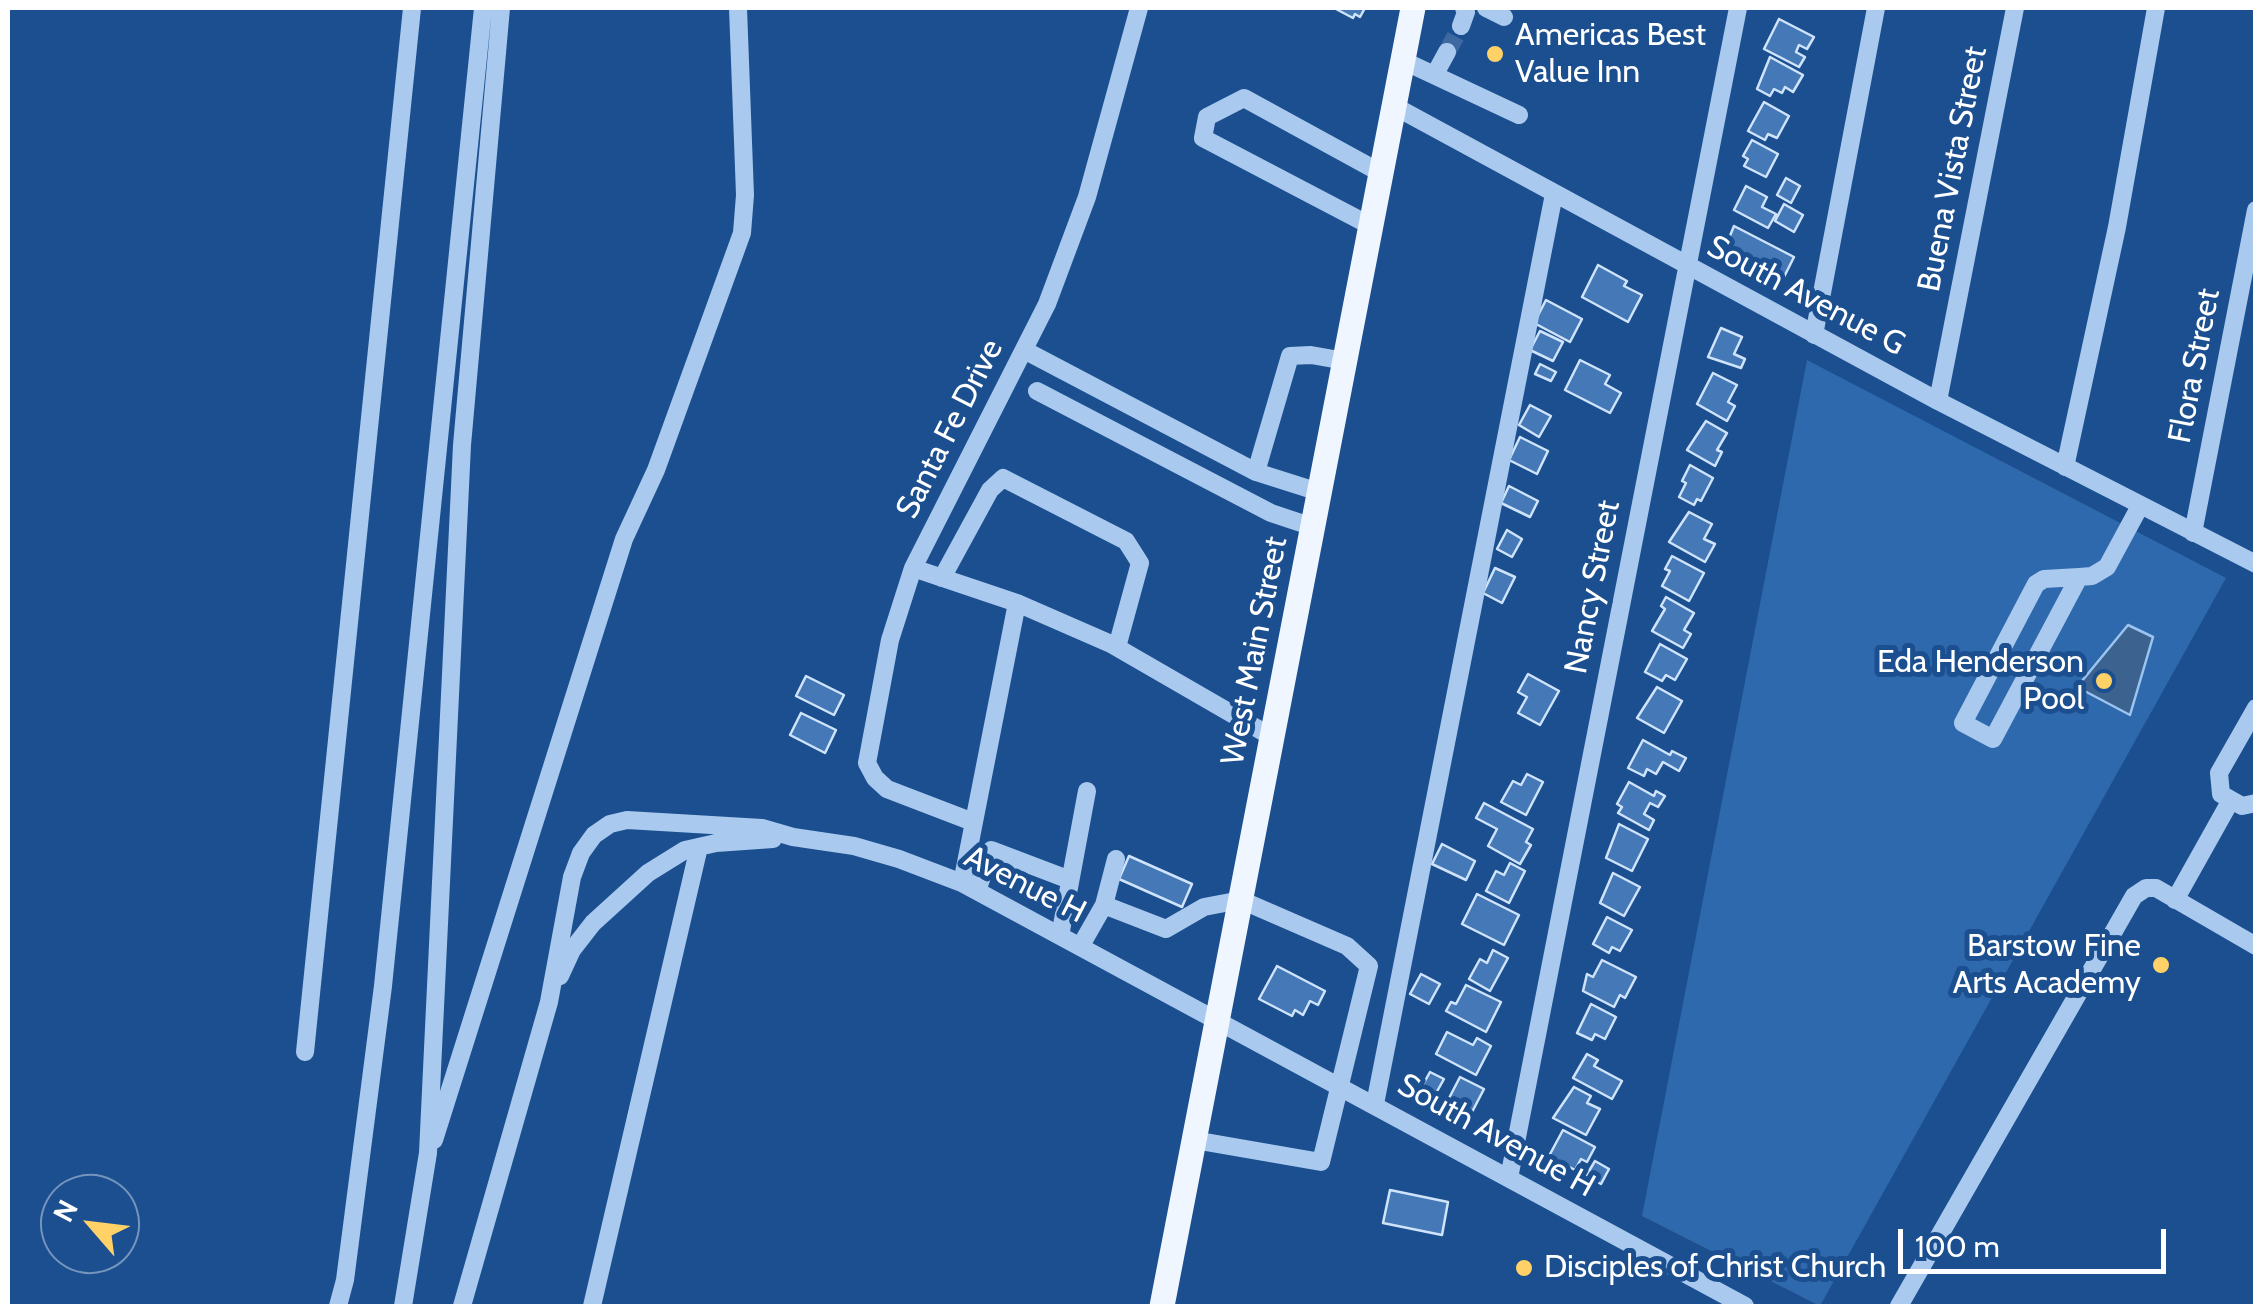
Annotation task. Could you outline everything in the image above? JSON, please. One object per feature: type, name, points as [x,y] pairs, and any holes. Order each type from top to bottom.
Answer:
[{"type":"main road","name":"West Main Street","points":[[1162,1306],[1413,8]]},
{"type":"street","points":[[306,1052],[412,8]]},
{"type":"street","points":[[338,1306],[345,1280],[383,986],[482,8]]},
{"type":"street","points":[[403,1306],[428,1154],[462,445],[501,8]]},
{"type":"street","points":[[428,1154],[444,1118],[542,790],[624,539],[662,453],[742,232],[745,195],[738,8]]},
{"type":"street","name":"Santa Fe Drive","points":[[973,822],[888,789],[874,778],[868,763],[890,640],[913,568],[1047,304],[1088,198],[1139,8]]},
{"type":"street","points":[[1486,8],[1504,17]]},
{"type":"street","name":"Nancy Street","points":[[1509,1178],[1738,8]]},
{"type":"street","points":[[1814,334],[1876,8]]},
{"type":"street","name":"Buena Vista Street","points":[[1938,401],[2014,8]]},
{"type":"street","points":[[2066,467],[2118,227],[2156,8]]},
{"type":"street","points":[[1435,74],[1447,52]]},
{"type":"street","points":[[1404,61],[1519,116]]},
{"type":"street","points":[[1371,226],[1203,138],[1207,117],[1244,98],[1381,173]]},
{"type":"street","name":"South Avenue G","points":[[1394,106],[1938,401],[2256,564]]},
{"type":"street","points":[[1375,1104],[1554,194]]},
{"type":"street","name":"Flora Street","points":[[2194,534],[2256,210]]},
{"type":"street","points":[[1024,350],[1256,472],[1319,492]]},
{"type":"street","points":[[1256,472],[1290,356],[1345,361]]},
{"type":"street","points":[[1037,391],[1270,513],[1313,527]]},
{"type":"street","points":[[942,578],[990,490],[1004,478],[1126,541],[1140,563],[1117,647]]},
{"type":"street","points":[[2079,577],[1994,740],[1963,723],[2036,584],[2044,579],[2092,576],[2106,567],[2140,506]]},
{"type":"street","points":[[913,568],[1017,602],[1117,647],[1272,737]]},
{"type":"street","points":[[970,887],[973,822],[1017,602]]},
{"type":"street","points":[[2256,708],[2218,773],[2221,794],[2242,806],[2256,802]]},
{"type":"street","points":[[1060,936],[1087,792]]},
{"type":"street","points":[[2176,900],[2232,800]]},
{"type":"street","points":[[462,1306],[549,1002],[572,877],[581,853],[594,835],[610,824],[628,820],[762,828],[793,838]]},
{"type":"street","points":[[549,1002],[572,950],[593,923],[648,873],[685,850],[728,842],[793,838]]},
{"type":"street","name":"Avenue H","points":[[793,838],[854,846],[970,887],[1217,1020]]},
{"type":"street","points":[[592,1306],[699,847]]},
{"type":"street","points":[[970,887],[992,850],[1070,880]]},
{"type":"street","points":[[1080,947],[1104,905],[1116,859]]},
{"type":"street","points":[[1899,1306],[2134,896],[2146,888],[2156,888],[2256,946]]},
{"type":"street","points":[[1104,905],[1166,930],[1204,907],[1240,900],[1347,946],[1370,966],[1321,1162],[1194,1140]]},
{"type":"street","name":"South Avenue H","points":[[1217,1020],[1745,1306]]},
{"type":"shaded area","points":[[1807,360],[2226,578],[1820,1306],[1642,1216]]},
{"type":"shaded area","points":[[2128,625],[2153,637],[2130,715],[2077,687]]},
{"type":"building","points":[[1334,8],[1365,8],[1360,17],[1355,14],[1353,18]]},
{"type":"building","points":[[1779,19],[1814,37],[1807,49],[1799,45],[1796,52],[1805,57],[1799,67],[1764,49]]},
{"type":"building","points":[[1770,57],[1803,75],[1793,92],[1785,87],[1782,93],[1774,89],[1770,96],[1757,89]]},
{"type":"building","points":[[1764,102],[1789,116],[1777,138],[1768,134],[1765,140],[1748,131]]},
{"type":"building","points":[[1752,140],[1778,154],[1766,177],[1744,166],[1748,159],[1743,156]]},
{"type":"building","points":[[1786,178],[1800,186],[1791,203],[1777,195]]},
{"type":"building","points":[[1746,186],[1767,197],[1762,207],[1776,214],[1768,228],[1734,210]]},
{"type":"building","points":[[1784,204],[1803,215],[1794,232],[1775,221]]},
{"type":"building","points":[[1734,226],[1794,257],[1784,277],[1759,263],[1747,265],[1723,253]]},
{"type":"building","points":[[1598,265],[1627,281],[1624,286],[1642,295],[1628,322],[1582,297]]},
{"type":"building","points":[[1546,300],[1582,319],[1570,342],[1534,323]]},
{"type":"building","points":[[1721,328],[1742,337],[1734,354],[1745,359],[1741,368],[1708,357]]},
{"type":"building","points":[[1540,331],[1563,342],[1553,361],[1530,350]]},
{"type":"building","points":[[1580,360],[1610,375],[1605,384],[1621,393],[1610,413],[1565,390]]},
{"type":"building","points":[[1540,364],[1556,372],[1551,381],[1535,374]]},
{"type":"building","points":[[1713,373],[1737,385],[1728,402],[1735,406],[1727,421],[1697,404]]},
{"type":"building","points":[[1530,405],[1551,416],[1539,437],[1519,425]]},
{"type":"building","points":[[1706,421],[1727,433],[1717,450],[1722,452],[1715,466],[1687,450]]},
{"type":"building","points":[[1520,437],[1548,451],[1537,474],[1509,460]]},
{"type":"building","points":[[1690,465],[1713,478],[1701,501],[1697,499],[1694,505],[1679,497]]},
{"type":"building","points":[[1509,486],[1538,501],[1530,517],[1501,503]]},
{"type":"building","points":[[1689,512],[1712,524],[1704,539],[1715,544],[1705,562],[1669,542]]},
{"type":"building","points":[[1507,530],[1522,539],[1512,557],[1497,549]]},
{"type":"building","points":[[1672,556],[1704,573],[1689,601],[1662,586]]},
{"type":"building","points":[[1495,568],[1515,577],[1502,603],[1483,593]]},
{"type":"building","points":[[1666,597],[1694,613],[1684,630],[1691,634],[1683,648],[1652,631],[1665,609],[1661,606]]},
{"type":"building","points":[[1660,644],[1687,659],[1675,680],[1666,675],[1662,681],[1645,672]]},
{"type":"building","points":[[1528,674],[1559,691],[1540,725],[1518,713],[1527,697],[1518,692]]},
{"type":"building","points":[[806,676],[844,695],[834,715],[796,696]]},
{"type":"building","points":[[1657,687],[1682,701],[1664,733],[1637,718]]},
{"type":"building","points":[[801,713],[836,730],[825,753],[790,735]]},
{"type":"building","points":[[1643,740],[1670,755],[1672,751],[1686,758],[1679,771],[1663,762],[1656,774],[1647,769],[1644,776],[1628,768]]},
{"type":"building","points":[[1527,774],[1543,782],[1526,815],[1501,802],[1513,781],[1521,785]]},
{"type":"building","points":[[1629,782],[1654,796],[1656,791],[1665,796],[1658,807],[1650,803],[1644,814],[1654,820],[1649,830],[1618,813],[1622,807],[1617,804]]},
{"type":"building","points":[[1484,803],[1533,829],[1526,842],[1531,845],[1520,864],[1488,846],[1497,829],[1476,818]]},
{"type":"building","points":[[1619,824],[1648,839],[1632,871],[1606,858]]},
{"type":"building","points":[[1442,844],[1475,861],[1466,880],[1432,864]]},
{"type":"building","points":[[1129,856],[1192,884],[1182,907],[1119,879]]},
{"type":"building","points":[[1510,863],[1525,871],[1509,903],[1486,891],[1496,871],[1504,875]]},
{"type":"building","points":[[1613,873],[1640,887],[1624,916],[1600,903]]},
{"type":"building","points":[[1477,894],[1519,915],[1504,945],[1462,924]]},
{"type":"building","points":[[1607,917],[1632,930],[1620,951],[1612,947],[1609,953],[1593,944]]},
{"type":"building","points":[[1493,950],[1508,958],[1490,991],[1469,979],[1480,959],[1487,963]]},
{"type":"building","points":[[1602,960],[1636,977],[1625,998],[1620,995],[1614,1007],[1583,991],[1587,974],[1593,977]]},
{"type":"building","points":[[1277,966],[1325,991],[1318,1005],[1310,1001],[1303,1015],[1295,1010],[1292,1016],[1259,999]]},
{"type":"building","points":[[1421,974],[1440,984],[1429,1004],[1410,994]]},
{"type":"building","points":[[1466,985],[1501,1002],[1486,1032],[1446,1011],[1451,1002],[1456,1004]]},
{"type":"building","points":[[1591,1004],[1616,1017],[1605,1039],[1595,1034],[1592,1040],[1577,1033]]},
{"type":"building","points":[[1447,1032],[1473,1045],[1477,1038],[1491,1046],[1476,1075],[1436,1054]]},
{"type":"building","points":[[1587,1054],[1598,1060],[1594,1066],[1622,1081],[1612,1099],[1573,1078]]},
{"type":"building","points":[[1430,1072],[1444,1079],[1435,1095],[1421,1088]]},
{"type":"building","points":[[1460,1077],[1484,1089],[1471,1114],[1447,1102]]},
{"type":"building","points":[[1574,1087],[1591,1096],[1587,1103],[1600,1109],[1586,1135],[1553,1118]]},
{"type":"building","points":[[1563,1130],[1595,1147],[1587,1162],[1581,1159],[1575,1170],[1549,1156]]},
{"type":"building","points":[[1595,1161],[1609,1169],[1601,1184],[1586,1176]]},
{"type":"building","points":[[1390,1190],[1448,1202],[1442,1235],[1383,1223]]},
{"type":"tunnel","points":[[1447,52],[1461,26]]},
{"type":"place","name":"Americas Best Value Inn","points":[[1495,54]]},
{"type":"place","name":"Eda Henderson Pool","points":[[2104,681]]},
{"type":"place","name":"Barstow Fine Arts Academy","points":[[2161,965]]},
{"type":"place","name":"Disciples of Christ Church","points":[[1524,1268]]}]
